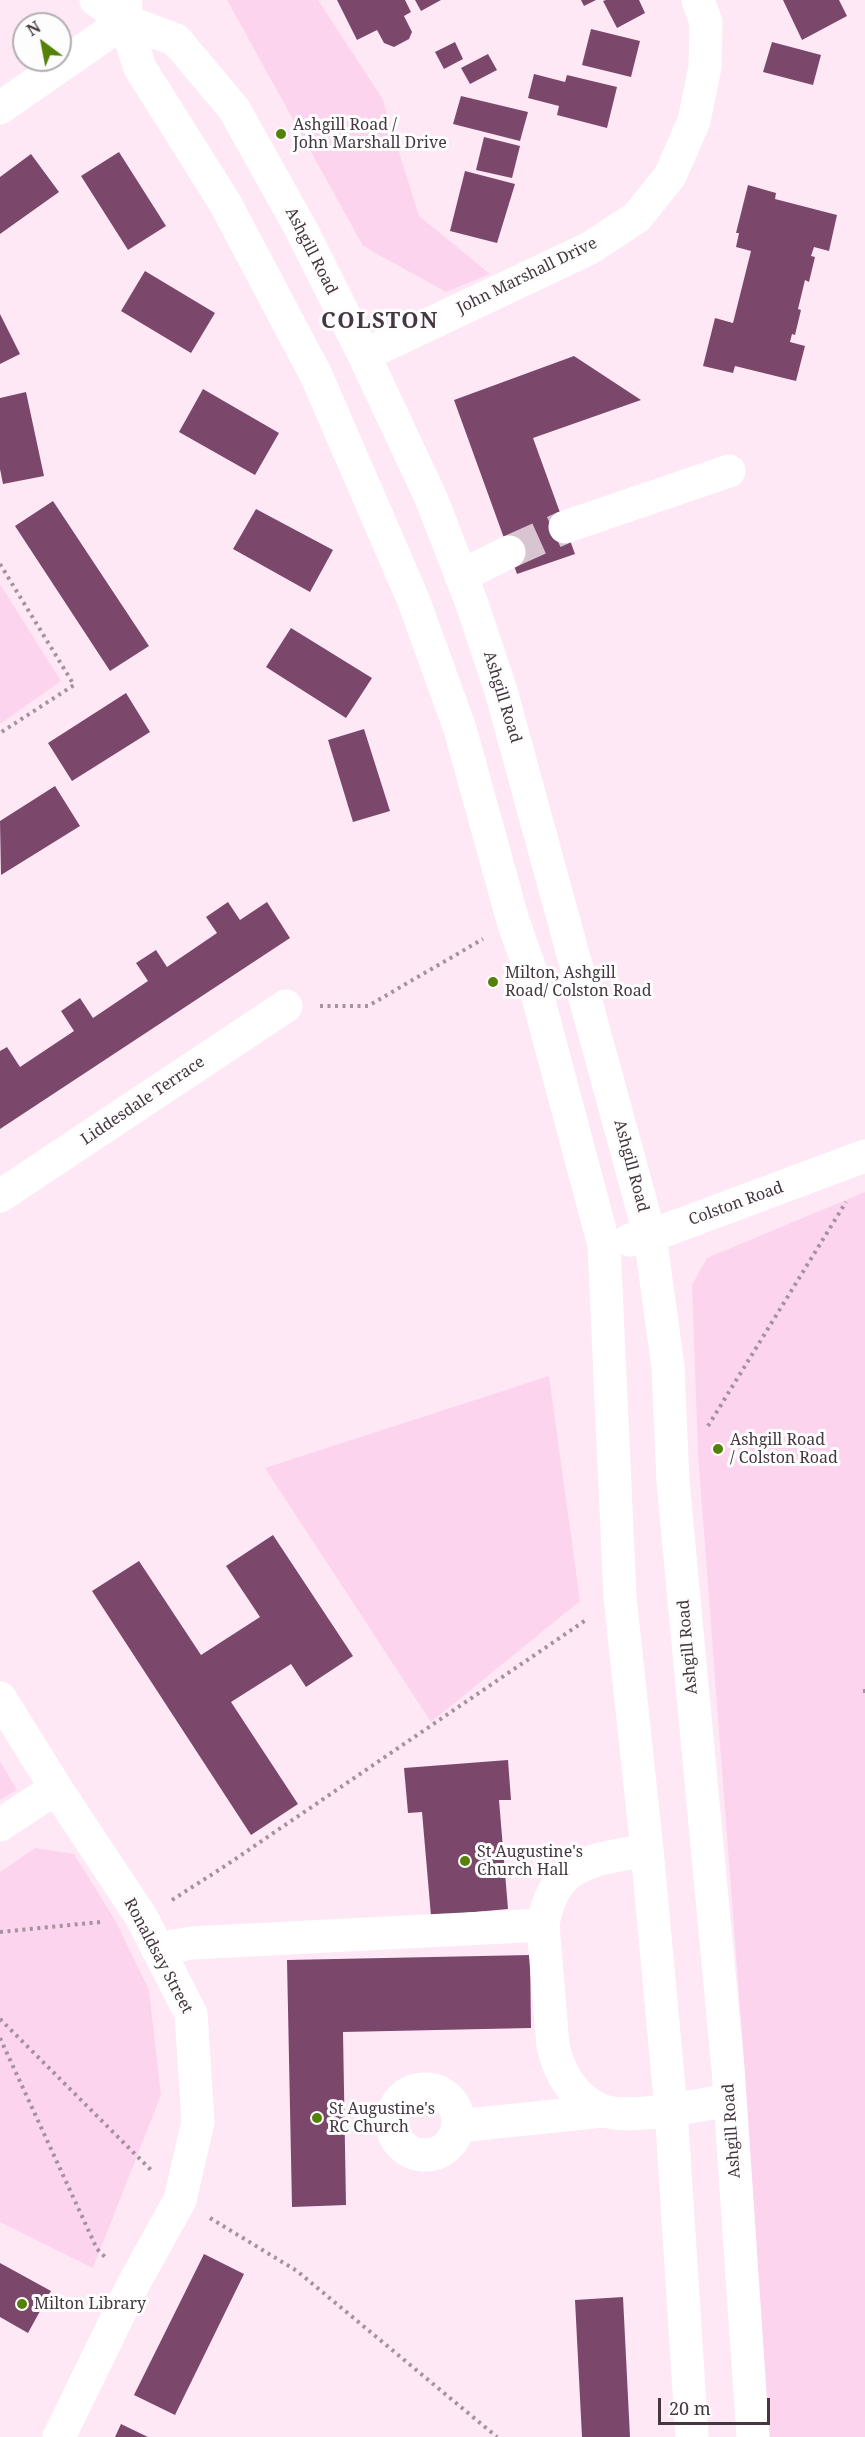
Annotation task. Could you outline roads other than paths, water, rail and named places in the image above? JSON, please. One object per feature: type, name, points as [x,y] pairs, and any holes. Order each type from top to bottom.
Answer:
[{"type":"street","name":"Ashgill Road","points":[[96,0],[126,11],[176,40],[234,109],[301,229],[364,355],[431,498],[501,691],[650,1236],[668,1367],[673,1482],[729,2100],[753,2437]]},
{"type":"street","name":"John Marshall Drive","points":[[364,355],[590,248],[638,217],[670,176],[694,121],[705,67],[706,22],[698,0]]},
{"type":"street","points":[[0,108],[126,11],[140,68],[225,203],[316,375],[413,599],[460,729],[513,921],[532,975],[604,1245],[620,1597],[671,2109],[692,2437]]},
{"type":"street","points":[[565,527],[729,471]]},
{"type":"street","points":[[461,576],[509,552]]},
{"type":"street","name":"Liddesdale Terrace","points":[[0,1196],[286,1006]]},
{"type":"street","name":"Colston Road","points":[[604,1245],[650,1236],[865,1156]]},
{"type":"street","name":"Ronaldsay Street","points":[[0,1698],[142,1918],[191,2014],[198,2122],[180,2200],[134,2283],[58,2437]]},
{"type":"street","points":[[0,1825],[56,1788]]},
{"type":"street","points":[[603,2111],[574,2091],[557,2061],[553,2046],[543,1925],[546,1907],[553,1889],[581,1864],[647,1851]]},
{"type":"street","points":[[157,1948],[192,1943],[543,1925]]},
{"type":"street","points":[[458,2126],[603,2111],[627,2113],[671,2109],[729,2100]]},
{"type":"tunnel","points":[[509,552],[565,527]]},
{"type":"place","name":"Ashgill Road / John Marshall Drive","points":[[281,134]]},
{"type":"place","name":"Milton, Ashgill Road/ Colston Road","points":[[493,982]]},
{"type":"place","name":"Ashgill Road / Colston Road","points":[[718,1449]]},
{"type":"place","name":"St Augustine's Church Hall","points":[[465,1861]]},
{"type":"place","name":"St Augustine's RC Church","points":[[317,2118]]},
{"type":"place","name":"Milton Library","points":[[22,2304]]},
{"type":"district","name":"COLSTON","points":[[380,322]]}]
